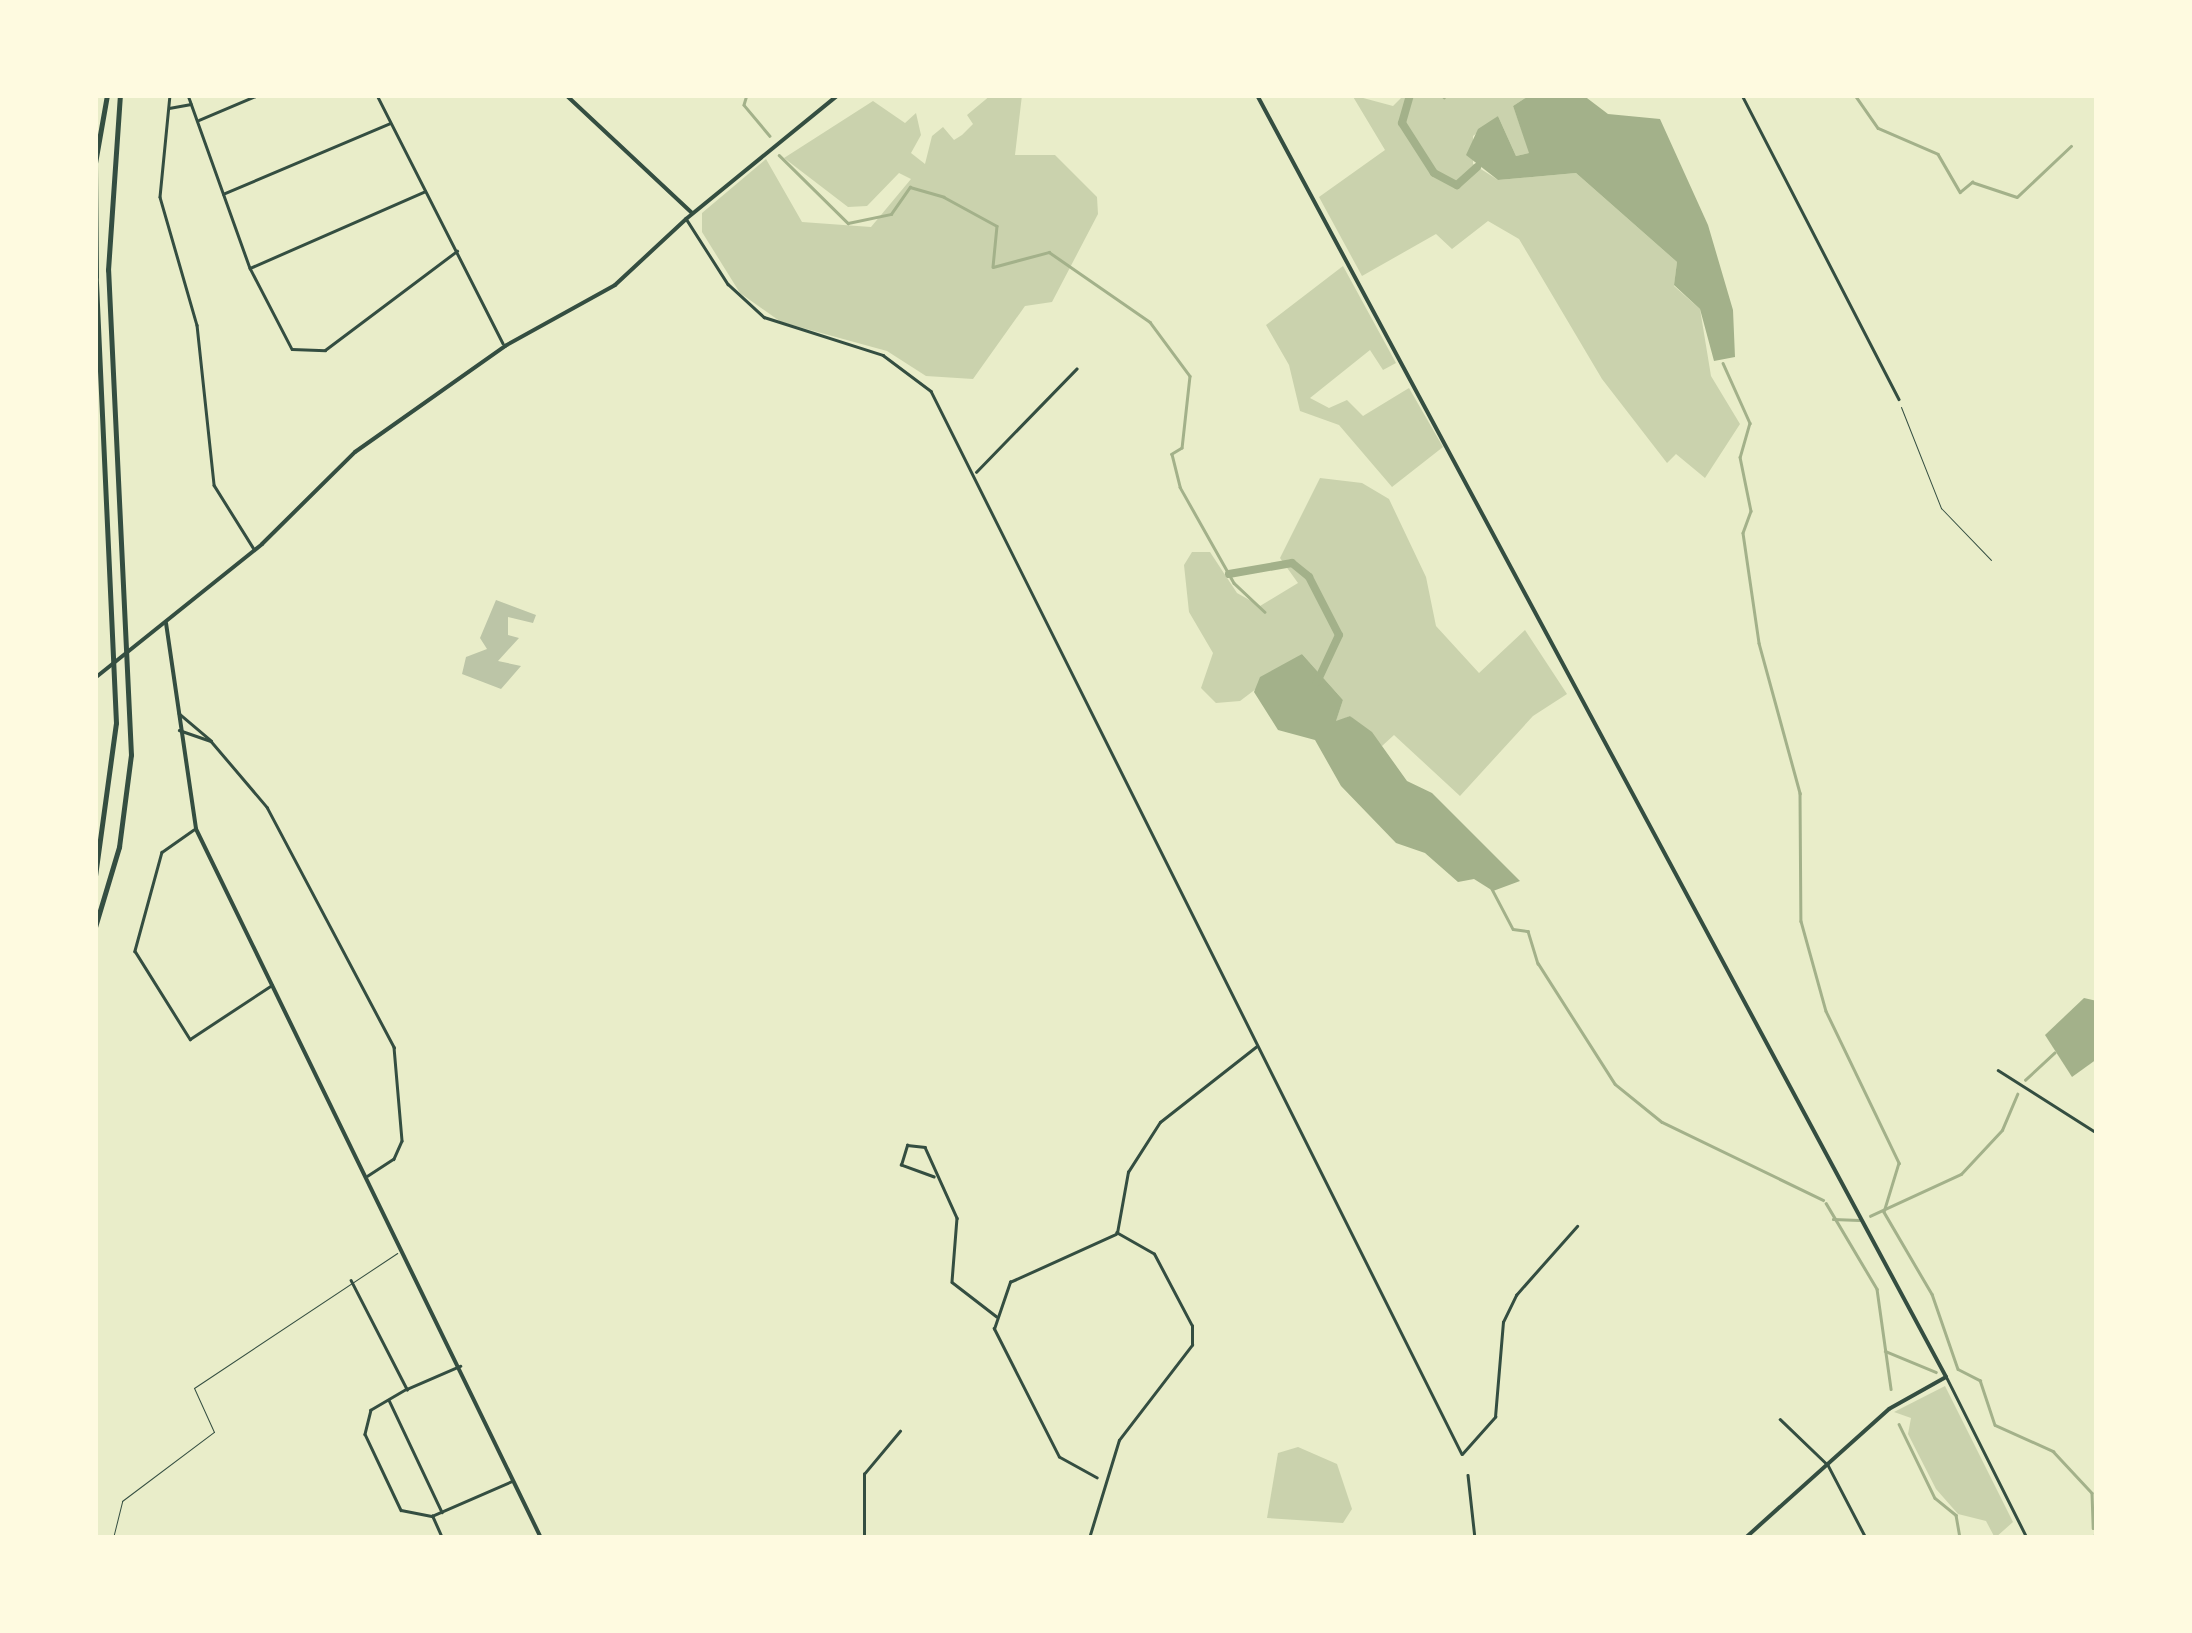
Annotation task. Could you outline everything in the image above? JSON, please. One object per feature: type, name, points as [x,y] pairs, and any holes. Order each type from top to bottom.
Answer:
[{"type":"highway","points":[[95,876],[116,722],[96,278],[96,163],[107,95]]},
{"type":"highway","points":[[95,927],[119,847],[130,755],[108,270],[120,95]]},
{"type":"street","points":[[170,95],[160,197],[197,326],[214,485],[255,550]]},
{"type":"street","points":[[188,95],[280,340],[308,354],[354,331],[457,251]]},
{"type":"street","points":[[198,120],[258,95]]},
{"type":"street","points":[[377,95],[504,346]]},
{"type":"street","points":[[566,95],[574,98],[692,213]]},
{"type":"street","points":[[95,678],[255,550],[355,452],[504,346],[599,296],[692,213],[838,95]]},
{"type":"street","points":[[1257,95],[1946,1377],[2027,1538]]},
{"type":"street","points":[[1742,95],[1899,399]]},
{"type":"street","points":[[168,109],[179,99],[191,104]]},
{"type":"street","points":[[222,194],[392,123]]},
{"type":"street","points":[[250,268],[426,191]]},
{"type":"street","points":[[686,219],[728,284],[764,316],[883,355],[919,376],[974,474],[1462,1454],[1495,1418],[1503,1322],[1516,1295],[1577,1226]]},
{"type":"street","points":[[974,474],[1076,369]]},
{"type":"street","points":[[166,622],[178,730],[196,830],[405,1249],[542,1538]]},
{"type":"street","points":[[178,714],[211,741],[267,807],[394,1047],[402,1141],[394,1159],[368,1176]]},
{"type":"street","points":[[178,730],[211,741]]},
{"type":"street","points":[[196,830],[166,846],[135,951],[179,1034],[190,1039],[273,985]]},
{"type":"street","points":[[1117,1234],[1140,1149],[1257,1046]]},
{"type":"street","points":[[1998,1070],[2097,1133]]},
{"type":"street","points":[[934,1177],[901,1166],[908,1145],[925,1147],[934,1177],[957,1218],[952,1282],[996,1316]]},
{"type":"street","points":[[1100,1479],[1059,1458],[1039,1407],[1003,1358],[996,1316],[1010,1282],[1117,1234]]},
{"type":"street","points":[[1089,1538],[1100,1479],[1192,1345],[1192,1326],[1154,1254],[1117,1234]]},
{"type":"street","points":[[351,1280],[407,1388]]},
{"type":"street","points":[[460,1366],[407,1388],[368,1413],[365,1434],[401,1510],[432,1516],[514,1480]]},
{"type":"street","points":[[1745,1538],[1899,1402],[1946,1377]]},
{"type":"street","points":[[389,1398],[442,1512]]},
{"type":"street","points":[[1780,1419],[1828,1464],[1866,1538]]},
{"type":"street","points":[[864,1538],[864,1474],[900,1430]]},
{"type":"street","points":[[1468,1475],[1475,1538]]},
{"type":"street","points":[[432,1516],[442,1538]]},
{"type":"street","points":[[2090,1538],[2097,1534]]},
{"type":"lane","points":[[113,1538],[122,1501],[214,1432],[194,1388],[351,1280],[405,1249]]},
{"type":"path","points":[[1899,399],[1941,508],[1991,560]]},
{"type":"shaded area","points":[[991,95],[1022,95],[1015,155],[1055,155],[1097,197],[1098,214],[1052,302],[1025,306],[973,379],[926,376],[887,351],[781,322],[740,293],[702,232],[702,213],[766,159],[802,222],[871,227],[911,179],[899,173],[867,206],[848,207],[784,158],[873,101],[905,123],[916,113],[921,135],[911,153],[925,164],[932,136],[943,127],[954,140],[962,135],[973,124],[967,115]]},
{"type":"shaded area","points":[[1352,95],[1393,106],[1404,95],[1530,95],[1513,106],[1530,153],[1516,156],[1498,116],[1473,136],[1473,164],[1498,180],[1576,173],[1677,262],[1674,286],[1700,309],[1711,376],[1740,424],[1705,478],[1676,454],[1667,463],[1602,379],[1519,239],[1488,221],[1452,249],[1436,234],[1362,276],[1319,197],[1385,150]]},
{"type":"shaded area","points":[[1530,95],[1583,95],[1608,114],[1660,119],[1708,225],[1733,310],[1735,357],[1714,361],[1700,309],[1674,285],[1677,262],[1576,173],[1498,180],[1466,155],[1478,129],[1498,116],[1516,156],[1529,153],[1513,106]]},
{"type":"shaded area","points":[[1343,266],[1396,363],[1383,370],[1370,350],[1310,398],[1329,408],[1347,400],[1363,416],[1409,388],[1443,447],[1392,487],[1339,425],[1300,411],[1289,365],[1266,325]]},
{"type":"shaded area","points":[[1320,478],[1362,483],[1389,499],[1426,577],[1436,626],[1479,673],[1525,630],[1567,694],[1533,716],[1460,796],[1394,735],[1382,746],[1350,716],[1335,723],[1343,700],[1302,654],[1240,701],[1216,703],[1201,688],[1213,653],[1189,612],[1184,565],[1192,552],[1210,552],[1237,593],[1260,606],[1298,583],[1280,558]]},
{"type":"shaded area","points":[[1302,654],[1343,700],[1336,721],[1350,716],[1372,732],[1407,781],[1432,793],[1520,881],[1493,891],[1474,879],[1458,882],[1425,853],[1396,843],[1341,786],[1315,740],[1278,730],[1254,692],[1260,677]]},
{"type":"shaded area","points":[[2084,998],[2097,1001],[2097,1059],[2072,1077],[2045,1035]]},
{"type":"shaded area","points":[[1945,1386],[2013,1522],[1995,1538],[1986,1521],[1958,1514],[1936,1489],[1908,1434],[1911,1418],[1894,1412]]},
{"type":"shaded area","points":[[1298,1447],[1337,1464],[1352,1509],[1343,1523],[1267,1518],[1278,1453]]},
{"type":"building","points":[[496,600],[536,615],[533,623],[508,617],[508,635],[519,638],[498,661],[521,666],[501,689],[462,674],[466,657],[487,649],[480,638]]},
{"type":"waterway","points":[[747,95],[744,105],[770,136]]},
{"type":"waterway","points":[[1410,95],[1402,123],[1434,173],[1457,185],[1477,167]]},
{"type":"waterway","points":[[1855,95],[1878,128],[1938,154],[1960,192],[1972,182],[2017,197],[2071,146]]},
{"type":"waterway","points":[[779,155],[848,223],[891,214],[910,187],[944,197],[997,226],[993,267],[1049,252],[1150,322],[1190,376],[1182,448],[1172,454],[1180,487],[1234,583],[1265,612]]},
{"type":"waterway","points":[[1723,363],[1750,423],[1740,457],[1751,511],[1743,533],[1759,643],[1800,793],[1801,921],[1826,1011],[1899,1163],[1884,1212],[1932,1294],[1958,1369],[1980,1380],[1995,1425],[2053,1451],[2092,1493],[2093,1528]]},
{"type":"waterway","points":[[1229,574],[1292,563],[1309,577],[1339,635],[1317,682]]},
{"type":"waterway","points":[[1492,889],[1513,929],[1528,931],[1538,963],[1615,1084],[1662,1122],[1823,1200]]},
{"type":"waterway","points":[[2025,1080],[2054,1053]]},
{"type":"waterway","points":[[1870,1216],[1961,1174],[2002,1130],[2017,1094]]},
{"type":"waterway","points":[[1826,1203],[1877,1289],[1891,1389]]},
{"type":"waterway","points":[[1833,1219],[1859,1220]]},
{"type":"waterway","points":[[1885,1351],[1936,1372]]},
{"type":"waterway","points":[[1899,1424],[1935,1498],[1956,1515],[1960,1538]]}]
